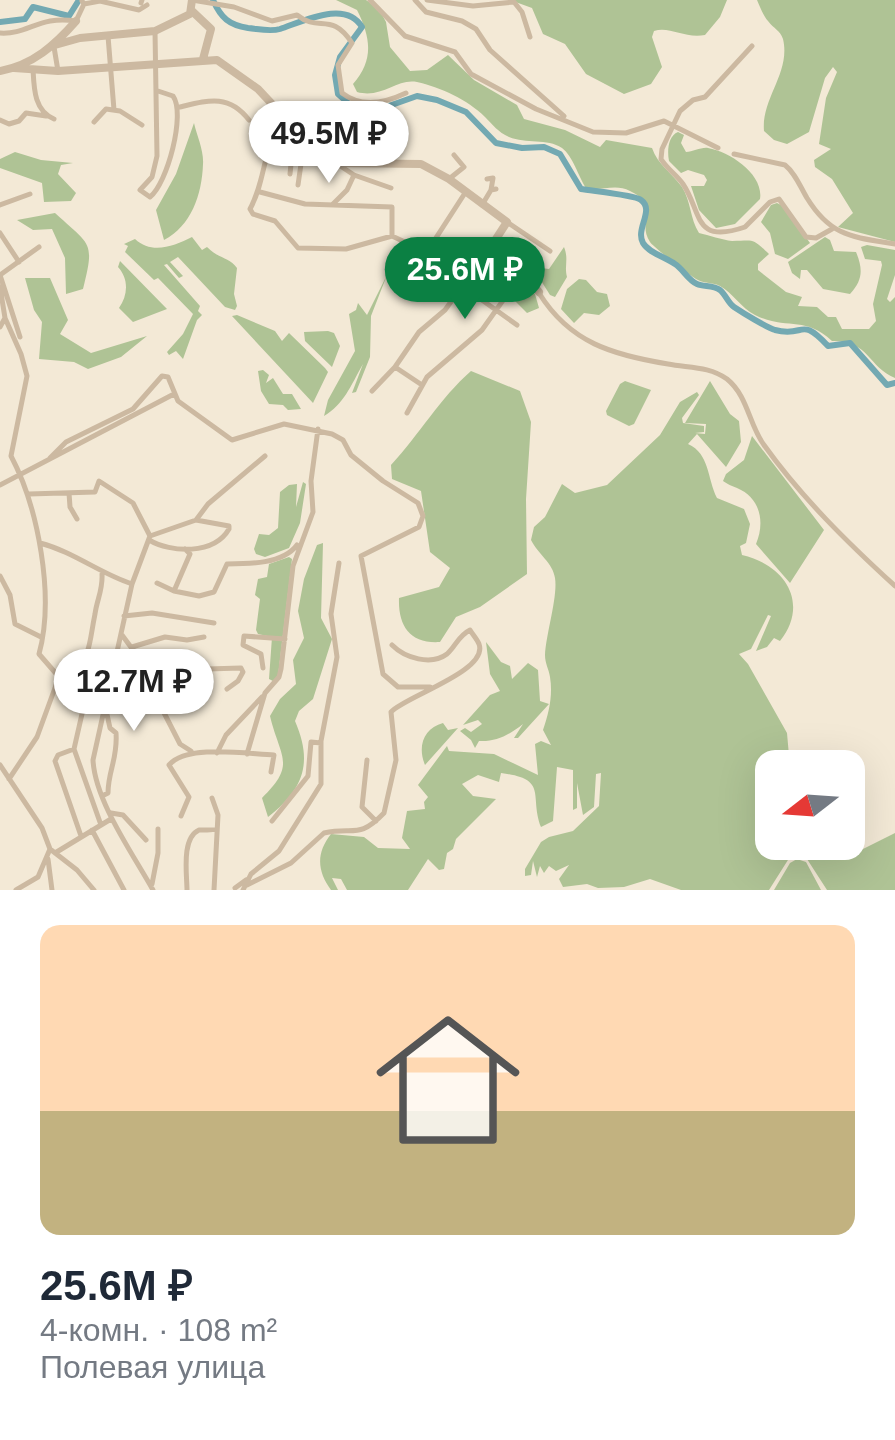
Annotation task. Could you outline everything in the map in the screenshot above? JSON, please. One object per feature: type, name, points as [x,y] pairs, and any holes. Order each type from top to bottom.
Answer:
[{"type":"street","points":[[202,59],[212,28],[192,11],[192,0],[234,7],[272,21],[301,18],[333,24],[351,41],[338,65],[342,92],[360,103],[385,101],[406,93]]},
{"type":"street","points":[[370,0],[405,36],[455,52],[471,74],[536,109],[601,132],[635,131],[658,120],[718,148]]},
{"type":"street","points":[[415,0],[426,12],[462,21],[476,30],[490,50],[566,118]]},
{"type":"street","points":[[427,0],[473,6],[514,2],[522,12],[530,37]]},
{"type":"street","points":[[58,72],[55,46],[76,21],[83,3],[100,2],[139,10],[143,3]]},
{"type":"street","points":[[14,68],[71,40],[155,31],[192,11]]},
{"type":"street","points":[[0,34],[52,19],[76,21]]},
{"type":"street","points":[[155,31],[156,162],[152,177],[140,190],[152,197],[159,188],[173,146],[180,107],[176,98],[158,91]]},
{"type":"street","points":[[108,36],[114,110]]},
{"type":"street","points":[[752,46],[703,100],[693,100],[680,111],[661,159],[685,187],[704,227],[719,231],[745,227],[770,202],[779,199],[806,237],[816,238],[832,229]]},
{"type":"street","points":[[0,70],[58,72],[217,60],[258,89],[272,104],[282,133],[303,150],[337,163],[421,164],[449,179],[550,251]]},
{"type":"street","points":[[0,120],[14,124],[26,113],[50,118],[36,100],[32,69]]},
{"type":"street","points":[[180,107],[225,100],[235,104],[249,120]]},
{"type":"street","points":[[94,122],[106,109],[142,125]]},
{"type":"street","points":[[282,133],[274,136],[267,152],[260,192],[251,212],[275,222],[298,248],[346,250],[392,236],[517,325]]},
{"type":"street","points":[[290,174],[293,144]]},
{"type":"street","points":[[298,186],[303,150]]},
{"type":"street","points":[[449,179],[464,168],[454,154]]},
{"type":"street","points":[[734,154],[784,165],[832,229],[895,244]]},
{"type":"street","points":[[337,163],[354,175],[391,188]]},
{"type":"street","points":[[333,204],[347,190],[354,175]]},
{"type":"street","points":[[482,205],[493,190],[493,178],[487,180]]},
{"type":"street","points":[[260,192],[305,204],[392,206],[392,236]]},
{"type":"street","points":[[423,258],[465,193]]},
{"type":"street","points":[[0,204],[30,194]]},
{"type":"street","points":[[372,391],[395,367],[414,338],[438,317],[507,222]]},
{"type":"street","points":[[0,233],[19,262]]},
{"type":"street","points":[[494,242],[571,333],[611,350],[665,364],[706,368],[723,376],[744,400],[756,433],[808,498],[895,586]]},
{"type":"street","points":[[20,337],[0,275],[39,247]]},
{"type":"street","points":[[406,413],[430,373],[482,330],[520,279],[539,292]]},
{"type":"street","points":[[0,287],[5,318],[14,334],[26,376],[11,456],[29,494],[40,543],[43,586],[39,654],[59,678]]},
{"type":"street","points":[[0,328],[5,318]]},
{"type":"street","points":[[395,367],[422,385]]},
{"type":"street","points":[[134,412],[162,376],[168,377],[174,394],[185,406],[232,440],[279,424],[318,429],[343,440],[351,455],[412,497],[421,509],[419,527],[361,556],[383,674],[398,687],[430,687]]},
{"type":"street","points":[[1,482],[22,475],[174,394]]},
{"type":"street","points":[[157,583],[198,596],[214,592],[227,564],[248,566],[291,552],[313,512],[311,481],[318,429]]},
{"type":"street","points":[[196,520],[208,504],[264,456]]},
{"type":"street","points":[[29,494],[95,492],[97,482],[105,484],[133,502],[149,538],[163,548],[185,549],[215,543],[229,532],[228,526],[196,520],[149,538],[132,584],[103,708],[93,760],[95,777],[111,816],[152,889]]},
{"type":"street","points":[[69,493],[70,507],[77,519]]},
{"type":"street","points":[[217,752],[226,736],[279,677],[293,566],[304,528]]},
{"type":"street","points":[[40,543],[82,558],[102,574],[132,584]]},
{"type":"street","points":[[174,590],[190,554],[185,549]]},
{"type":"street","points":[[246,885],[279,851],[316,797],[322,778],[321,743],[337,657],[331,614],[339,563]]},
{"type":"street","points":[[75,676],[89,654],[95,609],[103,592],[102,574]]},
{"type":"street","points":[[0,576],[10,595],[15,624],[41,637]]},
{"type":"street","points":[[124,616],[152,613],[214,624]]},
{"type":"street","points":[[235,888],[291,864],[324,833],[362,832],[384,814],[396,760],[391,712],[430,687],[459,676],[478,656],[480,645],[470,630],[457,639],[449,653],[430,660],[399,652],[392,645]]},
{"type":"street","points":[[122,635],[136,654],[141,691]]},
{"type":"street","points":[[132,647],[166,636],[188,640],[204,637]]},
{"type":"street","points":[[264,668],[261,654],[243,646],[244,636],[285,639]]},
{"type":"street","points":[[136,654],[206,669],[241,668],[240,679],[227,689]]},
{"type":"street","points":[[160,661],[159,703],[180,744],[194,752]]},
{"type":"street","points":[[59,678],[75,676]]},
{"type":"street","points":[[75,676],[103,708],[116,734],[116,762],[108,793],[104,795]]},
{"type":"street","points":[[8,779],[38,737],[59,678]]},
{"type":"street","points":[[87,692],[74,749],[101,825]]},
{"type":"street","points":[[247,754],[266,693]]},
{"type":"street","points":[[159,703],[204,701]]},
{"type":"street","points":[[272,821],[308,776],[311,742],[321,743]]},
{"type":"street","points":[[74,749],[58,755],[55,761],[81,836]]},
{"type":"street","points":[[181,816],[189,797],[169,762],[194,752],[274,755],[271,772]]},
{"type":"street","points":[[368,760],[362,807],[376,821]]},
{"type":"street","points":[[0,765],[42,828],[51,851],[52,890]]},
{"type":"street","points":[[212,798],[218,830],[214,890]]},
{"type":"street","points":[[16,890],[38,877],[51,851],[111,816],[123,815],[146,840]]},
{"type":"street","points":[[152,889],[158,829]]},
{"type":"street","points":[[92,830],[124,890]]},
{"type":"street","points":[[187,890],[188,851],[193,834],[198,830],[218,830]]},
{"type":"street","points":[[51,851],[77,870],[94,890]]},
{"type":"green space","points":[[336,0],[366,0],[379,9],[386,22],[390,47],[410,71],[427,70],[448,55],[474,80],[517,105],[524,119],[565,130],[600,147],[606,140],[652,148],[682,187],[699,233],[755,242],[769,254],[758,264],[758,270],[786,292],[802,297],[798,306],[817,307],[828,317],[836,317],[842,329],[869,329],[876,321],[873,304],[882,265],[881,261],[865,259],[861,247],[895,250],[895,275],[887,299],[890,302],[895,297],[895,378],[854,345],[832,341],[813,328],[766,320],[720,286],[695,278],[650,242],[645,227],[645,202],[619,188],[586,188],[562,148],[509,137],[470,105],[426,84],[410,82],[374,93],[357,92],[353,84],[367,57],[365,30],[357,10]]},
{"type":"green space","points":[[510,0],[727,0],[720,17],[705,35],[654,31],[652,37],[662,67],[651,84],[624,94],[586,74],[565,44],[543,34],[532,8]]},
{"type":"green space","points":[[757,0],[895,0],[895,242],[838,227],[853,213],[832,179],[815,167],[814,160],[831,149],[819,144],[826,98],[837,72],[833,67],[825,78],[809,132],[787,144],[764,131],[784,51],[782,36],[766,19]]},
{"type":"green space","points":[[194,123],[203,159],[200,187],[188,218],[164,240],[156,210],[176,174]]},
{"type":"green space","points":[[678,132],[684,135],[681,143],[686,152],[717,150],[744,166],[757,181],[760,199],[735,224],[716,228],[699,210],[691,186],[704,186],[704,175],[688,170],[681,173],[669,161],[669,144]]},
{"type":"green space","points":[[15,152],[41,160],[73,163],[61,165],[58,174],[76,193],[71,201],[44,202],[42,183],[0,168],[0,159]]},
{"type":"green space","points":[[777,203],[810,243],[788,259],[775,254],[770,233],[761,222],[771,205]]},
{"type":"green space","points":[[55,213],[83,239],[89,253],[83,289],[66,294],[65,258],[52,229],[33,230],[17,220]]},
{"type":"green space","points":[[192,237],[202,250],[207,247],[237,268],[237,306],[235,310],[225,307],[178,257],[170,262],[183,276],[179,278],[164,265],[200,306],[198,311],[202,315],[183,359],[176,351],[169,355],[167,352],[183,334],[193,314],[158,278],[154,280],[125,252],[128,246],[124,244],[135,239],[149,247],[163,247]]},
{"type":"green space","points":[[825,237],[834,251],[856,252],[860,274],[850,294],[823,289],[807,270],[801,270],[800,279],[792,273],[788,262]]},
{"type":"green space","points":[[564,247],[567,277],[555,297],[538,276],[541,268],[549,269]]},
{"type":"green space","points":[[120,261],[167,309],[133,322],[119,308],[126,287],[118,267]]},
{"type":"green space","points":[[387,275],[371,316],[370,357],[356,392],[352,393],[363,364],[342,400],[324,416],[328,400],[355,351],[349,314],[358,303],[367,315]]},
{"type":"green space","points":[[25,278],[50,278],[68,320],[60,334],[91,353],[147,336],[121,357],[88,369],[74,362],[39,359],[42,322],[34,310]]},
{"type":"green space","points":[[579,279],[607,294],[610,306],[599,315],[584,313],[574,323],[561,309],[567,289]]},
{"type":"green space","points":[[521,282],[535,294],[539,308],[527,313],[510,296]]},
{"type":"green space","points":[[232,316],[275,331],[282,341],[289,333],[325,368],[328,372],[313,403]]},
{"type":"green space","points":[[304,332],[334,333],[340,346],[332,367],[305,341]]},
{"type":"green space","points":[[258,371],[269,375],[266,383],[273,378],[283,394],[292,394],[301,409],[269,404],[261,391]]},
{"type":"green space","points":[[471,371],[520,391],[531,422],[527,574],[480,607],[456,617],[440,642],[430,642],[408,631],[401,617],[399,598],[439,587],[450,568],[430,552],[421,491],[392,479],[391,465]]},
{"type":"green space","points":[[625,381],[651,390],[634,424],[629,426],[606,411]]},
{"type":"green space","points":[[710,381],[730,414],[739,421],[741,442],[726,467],[697,434],[688,444],[704,460],[717,498],[744,509],[750,524],[746,543],[740,546],[742,555],[770,567],[781,577],[792,600],[789,627],[780,641],[774,638],[767,647],[756,651],[771,616],[768,615],[751,649],[739,654],[787,733],[788,750],[755,750],[755,860],[788,860],[769,890],[681,890],[650,879],[624,887],[563,887],[559,879],[569,865],[556,871],[549,866],[544,873],[540,866],[537,877],[533,861],[531,875],[525,876],[541,842],[573,831],[599,806],[601,773],[596,774],[594,807],[583,815],[577,783],[577,808],[573,810],[573,770],[557,767],[553,821],[541,827],[534,790],[526,779],[501,773],[499,782],[478,775],[462,784],[473,796],[496,799],[456,839],[447,853],[444,869],[439,870],[428,859],[408,890],[347,890],[341,879],[332,878],[338,890],[331,890],[320,862],[331,834],[364,837],[378,848],[410,849],[402,838],[407,811],[425,809],[428,797],[418,785],[447,746],[449,751],[494,754],[538,775],[535,744],[541,741],[551,745],[543,730],[551,690],[545,655],[555,578],[531,540],[534,527],[545,517],[562,484],[575,493],[607,485],[660,435],[680,402],[697,392],[699,395],[682,418],[683,423],[704,426],[704,432],[695,433],[705,434],[706,424],[685,423]]},
{"type":"green space","points":[[752,436],[824,530],[790,583],[756,544],[760,520],[756,505],[745,492],[723,481],[744,460]]},
{"type":"green space","points":[[303,482],[306,484],[300,523],[289,548],[265,557],[256,554],[259,534],[269,535],[278,528],[280,492],[297,484],[296,507]]},
{"type":"green space","points":[[323,543],[321,618],[332,639],[313,699],[299,711],[295,721],[303,750],[302,774],[290,796],[268,817],[262,798],[283,768],[270,716],[296,684],[293,660],[304,638],[298,611],[304,579],[317,545]]},
{"type":"green space","points":[[292,559],[278,676],[273,681],[269,679],[272,637],[256,630],[260,599],[255,595],[258,579],[267,577],[269,564]]},
{"type":"green space","points":[[486,642],[501,662],[510,666],[512,679],[528,663],[538,670],[540,701],[549,704],[518,738],[514,738],[523,724],[502,737],[479,741],[475,748],[460,731],[465,728],[471,732],[482,724],[478,720],[463,725],[490,695],[500,691],[490,674]]},
{"type":"green space","points":[[443,723],[448,730],[458,728],[425,765],[424,739],[431,729]]},
{"type":"green space","points":[[895,833],[895,890],[827,890],[808,860],[865,860],[865,848]]},
{"type":"green space","points":[[806,862],[821,890],[774,890],[790,863]]},
{"type":"waterway","points":[[0,22],[25,19],[33,7],[69,16],[79,0]]},
{"type":"waterway","points":[[213,0],[226,20],[248,28],[276,30],[336,13],[355,19],[362,27],[340,57],[335,75],[338,94],[355,109],[369,113],[417,96],[437,100],[466,112],[496,143],[544,147],[560,154],[581,189],[641,200],[646,209],[643,243],[694,282],[720,290],[734,307],[775,330],[807,329],[828,346],[850,343],[887,385],[895,383]]}]
